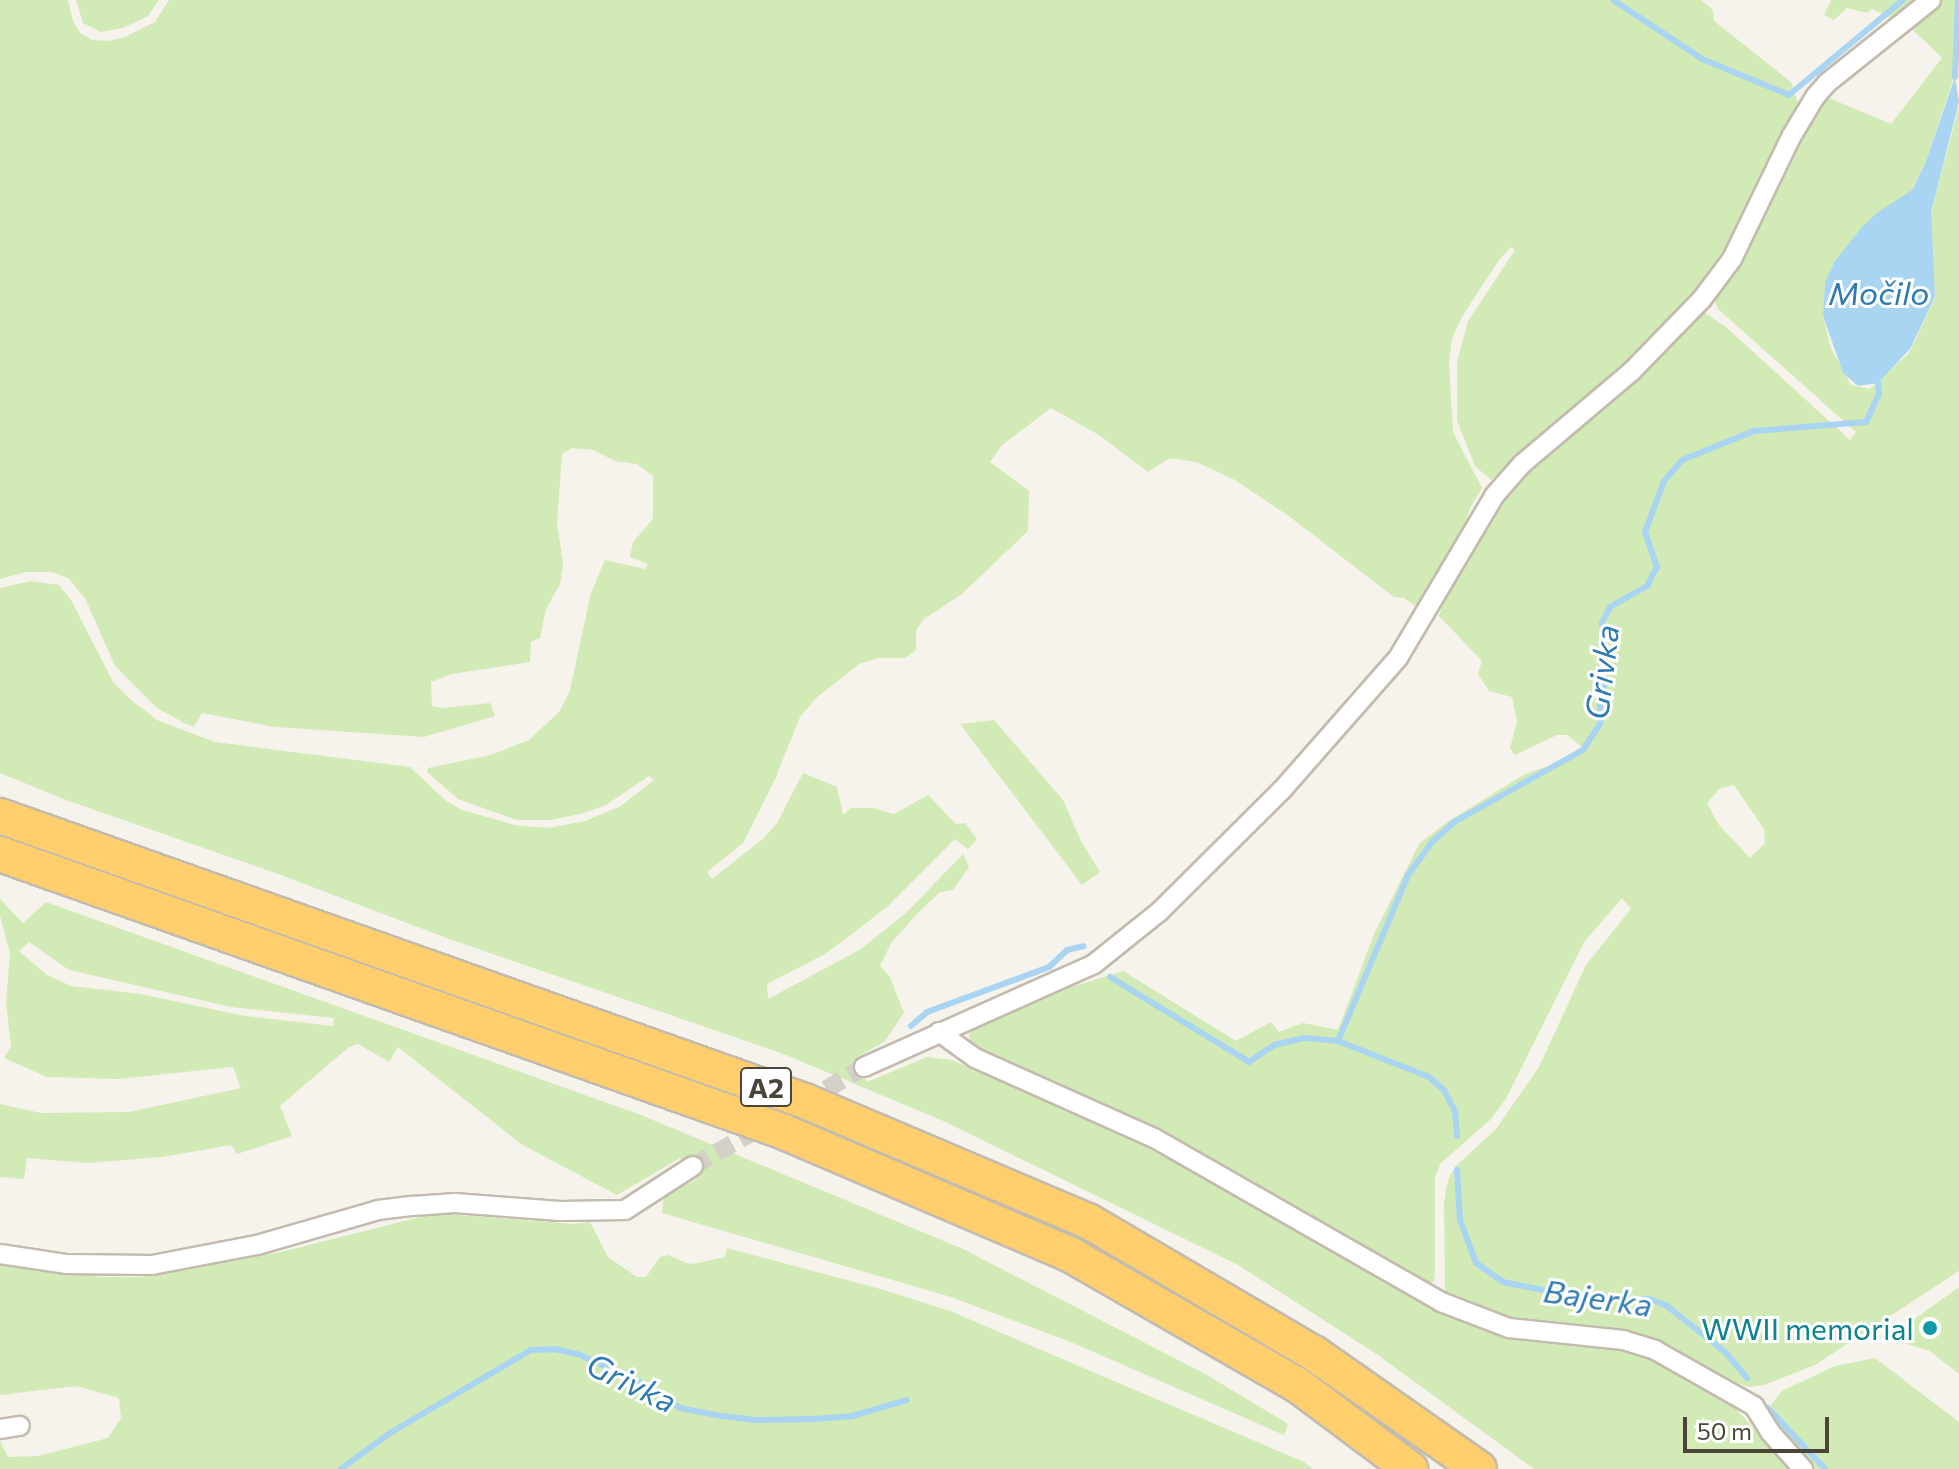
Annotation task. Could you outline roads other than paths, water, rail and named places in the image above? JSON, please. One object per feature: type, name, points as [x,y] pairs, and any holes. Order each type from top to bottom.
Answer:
[{"type":"highway","name":"A2","points":[[0,816],[805,1101],[1088,1221],[1315,1354],[1479,1469]]},
{"type":"highway","name":"A2","points":[[0,854],[782,1131],[1071,1255],[1299,1386],[1410,1469]]},
{"type":"street","points":[[864,1067],[1094,964],[1159,912],[1282,790],[1398,658],[1494,496],[1522,464],[1631,372],[1702,299],[1732,259],[1791,137],[1815,97],[1827,83],[1931,0]]},
{"type":"street","points":[[939,1032],[975,1058],[1154,1138],[1441,1302],[1509,1328],[1623,1340],[1655,1350],[1754,1406],[1770,1432],[1803,1469]]},
{"type":"street","points":[[0,1254],[67,1264],[152,1265],[257,1245],[378,1210],[455,1203],[560,1211],[625,1210],[693,1166]]},
{"type":"street","points":[[0,1429],[20,1426]]},
{"type":"water","name":"Močilo","points":[[1955,77],[1959,102],[1931,212],[1935,297],[1910,349],[1878,383],[1858,386],[1843,373],[1823,316],[1825,282],[1835,261],[1862,227],[1912,190],[1925,164]]},
{"type":"waterway","points":[[1613,0],[1702,59],[1789,95],[1903,0]]},
{"type":"waterway","points":[[1955,77],[1958,0]]},
{"type":"waterway","name":"Grivka","points":[[1110,977],[1249,1062],[1274,1045],[1304,1038],[1338,1041],[1408,875],[1431,843],[1454,822],[1583,750],[1600,724],[1600,699],[1606,681],[1602,623],[1610,607],[1647,586],[1657,567],[1645,532],[1664,481],[1682,460],[1754,431],[1866,422],[1879,394],[1878,383]]},
{"type":"waterway","points":[[911,1026],[927,1012],[1049,967],[1067,950],[1084,946]]},
{"type":"waterway","name":"Bajerka","points":[[1338,1041],[1429,1077],[1444,1090],[1455,1112],[1457,1136]]},
{"type":"waterway","name":"Bajerka","points":[[1457,1170],[1460,1220],[1476,1263],[1503,1282],[1586,1299],[1649,1299],[1667,1306],[1726,1353],[1747,1378]]},
{"type":"waterway","name":"Grivka","points":[[341,1469],[390,1433],[531,1350],[555,1349],[580,1355],[638,1381],[680,1408],[715,1415],[755,1420],[852,1416],[907,1400]]},
{"type":"waterway","name":"Bajerka","points":[[1768,1408],[1825,1469]]},
{"type":"tunnel","points":[[803,1103],[864,1067]]},
{"type":"tunnel","points":[[693,1166],[767,1124]]},
{"type":"place","name":"WWII memorial","points":[[1930,1328]]}]
